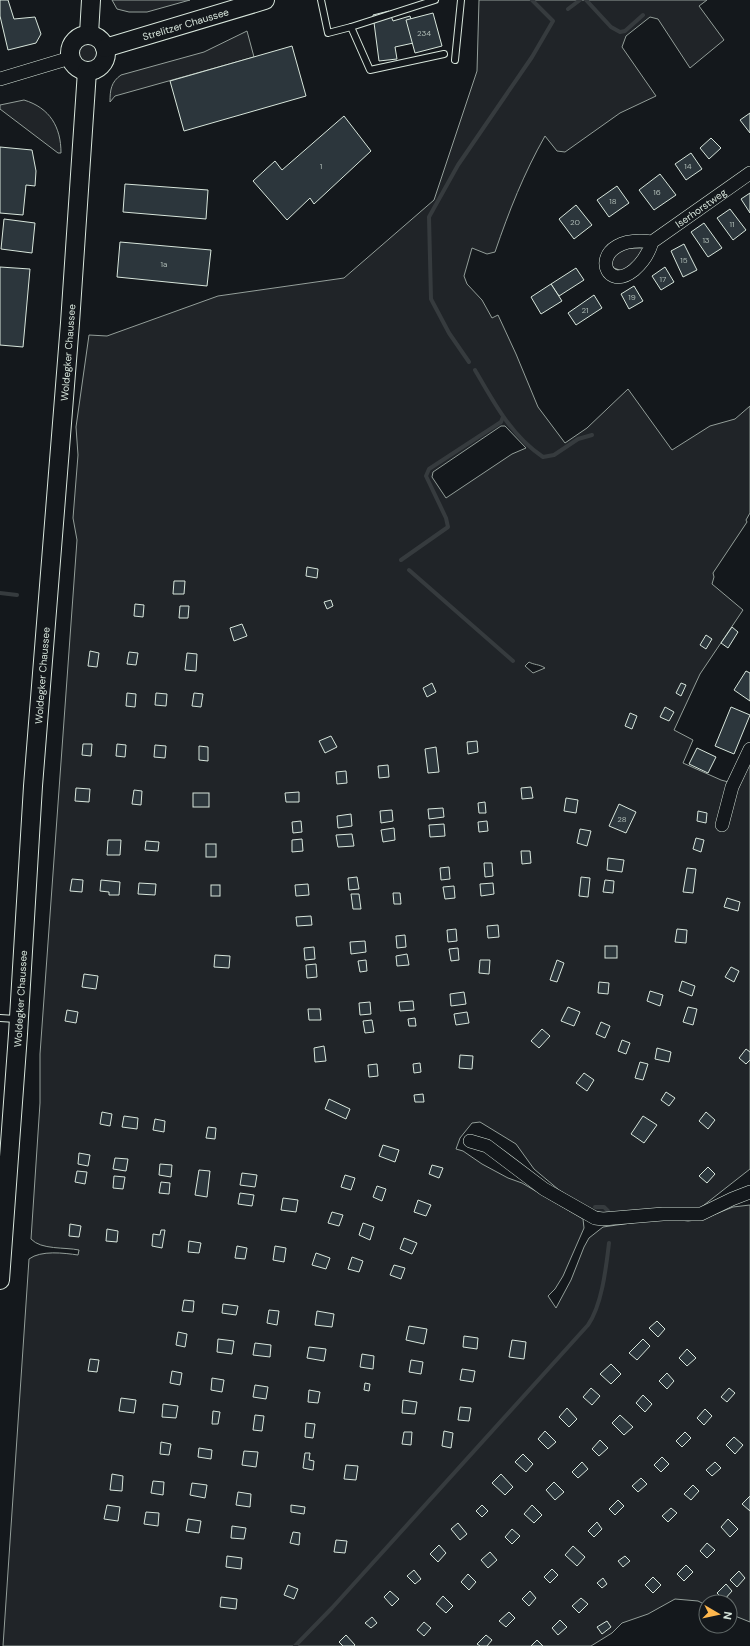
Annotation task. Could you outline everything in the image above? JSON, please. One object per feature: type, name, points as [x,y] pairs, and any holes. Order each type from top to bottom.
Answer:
[{"type":"main road","points":[[89,34],[91,0]]},
{"type":"main road","name":"Strelitzer Chaussee","points":[[105,48],[265,0]]},
{"type":"main road","points":[[89,34],[97,37],[105,48],[106,56],[102,64],[95,70],[87,71],[78,69],[70,58],[70,49],[73,41],[80,36],[89,34]]},
{"type":"main road","name":"Woldegker Chaussee","points":[[0,1280],[1,1249],[19,1019],[33,786],[70,323],[87,71]]},
{"type":"street","points":[[0,79],[70,58]]},
{"type":"street","name":"Iserhorstweg","points":[[652,242],[750,173]]},
{"type":"street","points":[[722,825],[732,787],[750,749]]},
{"type":"street","points":[[470,1141],[487,1146],[544,1189],[595,1218],[603,1220],[663,1214],[701,1214],[750,1192]]},
{"type":"lane","points":[[321,0],[328,33],[435,0]]},
{"type":"lane","points":[[455,60],[460,0]]},
{"type":"lane","points":[[350,27],[370,70],[444,54]]},
{"type":"lane","points":[[0,1018],[19,1019]]},
{"type":"shaded area","points":[[112,0],[190,0],[147,12],[129,12],[117,9]]},
{"type":"shaded area","points":[[479,0],[707,0],[699,6],[724,40],[690,68],[658,19],[650,17],[626,36],[622,47],[656,96],[620,113],[565,152],[557,151],[545,136],[517,192],[495,252],[487,254],[472,248],[464,276],[467,284],[482,300],[492,318],[498,315],[538,407],[565,443],[587,428],[628,389],[672,450],[710,426],[735,419],[750,406],[750,513],[746,520],[747,522],[713,573],[714,577],[712,584],[743,610],[700,674],[674,730],[693,740],[683,763],[721,780],[739,785],[750,763],[750,1169],[699,1209],[605,1214],[589,1209],[559,1190],[534,1169],[516,1144],[480,1122],[472,1123],[460,1138],[456,1149],[463,1151],[482,1164],[508,1178],[522,1183],[583,1219],[584,1228],[563,1276],[555,1289],[548,1296],[556,1308],[571,1280],[589,1238],[603,1227],[666,1218],[688,1221],[703,1219],[733,1207],[750,1205],[750,1622],[738,1617],[738,1594],[698,1594],[698,1601],[675,1599],[648,1614],[622,1623],[612,1633],[591,1646],[3,1646],[29,1259],[46,1253],[78,1255],[79,1250],[47,1247],[35,1243],[31,1239],[40,1103],[40,1054],[77,540],[73,518],[78,455],[76,427],[89,335],[107,336],[218,296],[344,278],[434,200],[477,71]],"holes":[[[501,426],[505,426],[526,448],[512,454],[446,498],[432,477],[433,472]],[[529,662],[541,666],[545,668],[533,673],[525,666]]]},
{"type":"shaded area","points":[[247,31],[254,57],[115,96],[110,102],[112,87],[115,80],[121,75],[204,52]]},
{"type":"shaded area","points":[[88,41],[93,42],[99,48],[99,58],[93,64],[88,65],[83,64],[77,58],[76,53],[77,48],[83,42]]},
{"type":"shaded area","points":[[24,100],[41,108],[52,120],[59,135],[61,153],[58,153],[0,109],[0,105]]},
{"type":"shaded area","points":[[623,248],[645,248],[636,261],[622,271],[614,268],[612,265],[613,256]]},
{"type":"building","points":[[0,0],[8,0],[14,19],[35,17],[41,34],[36,43],[8,50],[0,16]]},
{"type":"building","points":[[389,11],[393,21],[410,16],[418,42],[395,47],[397,59],[379,61],[373,15]]},
{"type":"building","points":[[433,13],[442,46],[415,53],[406,20]]},
{"type":"building","points":[[292,46],[306,96],[184,131],[170,81]]},
{"type":"building","points":[[750,113],[750,133],[740,120]]},
{"type":"building","points":[[344,116],[371,151],[314,204],[310,198],[287,220],[253,181],[275,161],[282,170]]},
{"type":"building","points":[[711,138],[721,148],[709,159],[700,148]]},
{"type":"building","points":[[0,147],[32,150],[36,171],[35,186],[26,185],[23,215],[0,213]]},
{"type":"building","points":[[691,153],[702,169],[686,180],[675,164]]},
{"type":"building","points":[[660,174],[676,195],[654,210],[639,190]]},
{"type":"building","points":[[125,184],[208,190],[206,219],[123,212]]},
{"type":"building","points":[[617,186],[629,203],[609,217],[597,200]]},
{"type":"building","points":[[750,193],[750,213],[741,199]]},
{"type":"building","points":[[576,205],[592,225],[574,239],[559,219]]},
{"type":"building","points":[[730,209],[746,230],[733,240],[717,218]]},
{"type":"building","points":[[4,219],[35,223],[32,253],[1,249]]},
{"type":"building","points":[[704,223],[722,248],[708,257],[691,232]]},
{"type":"building","points":[[120,242],[211,250],[207,286],[117,277]]},
{"type":"building","points":[[684,244],[697,270],[683,277],[671,251]]},
{"type":"building","points":[[0,267],[30,269],[23,347],[0,345]]},
{"type":"building","points":[[665,267],[674,282],[661,290],[652,276]]},
{"type":"building","points":[[576,268],[584,280],[559,296],[551,284]]},
{"type":"building","points":[[551,284],[562,301],[541,314],[531,297]]},
{"type":"building","points":[[634,286],[643,301],[629,309],[621,294]]},
{"type":"building","points":[[594,295],[602,308],[576,325],[568,313]]},
{"type":"building","points":[[307,567],[318,569],[317,578],[306,576]]},
{"type":"building","points":[[174,581],[185,581],[184,594],[173,594]]},
{"type":"building","points":[[331,600],[333,606],[327,609],[324,602]]},
{"type":"building","points":[[135,604],[144,605],[143,617],[134,616]]},
{"type":"building","points":[[180,606],[189,606],[188,618],[179,618]]},
{"type":"building","points":[[242,624],[247,636],[234,641],[230,628]]},
{"type":"building","points":[[732,627],[738,632],[728,648],[721,643]]},
{"type":"building","points":[[706,635],[712,639],[706,649],[700,645]]},
{"type":"building","points":[[90,651],[99,653],[97,667],[88,666]]},
{"type":"building","points":[[129,652],[138,653],[136,665],[127,664]]},
{"type":"building","points":[[187,653],[197,654],[196,671],[185,670]]},
{"type":"building","points":[[746,671],[750,673],[750,701],[734,690]]},
{"type":"building","points":[[432,683],[436,692],[427,697],[423,688]]},
{"type":"building","points":[[681,683],[686,685],[681,696],[676,693]]},
{"type":"building","points":[[127,693],[136,694],[135,707],[126,706]]},
{"type":"building","points":[[156,693],[167,694],[166,706],[155,705]]},
{"type":"building","points":[[194,693],[203,694],[201,707],[192,706]]},
{"type":"building","points":[[665,707],[674,712],[669,721],[660,717]]},
{"type":"building","points":[[731,707],[750,715],[734,754],[715,746]]},
{"type":"building","points":[[630,713],[637,716],[632,729],[625,726]]},
{"type":"building","points":[[331,736],[337,747],[325,753],[319,741]]},
{"type":"building","points":[[477,741],[478,752],[468,754],[467,742]]},
{"type":"building","points":[[83,744],[92,744],[91,756],[82,755]]},
{"type":"building","points":[[117,744],[126,745],[125,757],[116,756]]},
{"type":"building","points":[[155,745],[166,746],[165,758],[154,757]]},
{"type":"building","points":[[199,746],[208,747],[208,761],[199,760]]},
{"type":"building","points":[[436,747],[439,772],[428,773],[425,749]]},
{"type":"building","points":[[697,748],[716,757],[708,773],[689,764]]},
{"type":"building","points":[[388,765],[389,777],[379,778],[378,766]]},
{"type":"building","points":[[346,771],[347,783],[337,784],[336,772]]},
{"type":"building","points":[[531,787],[533,798],[522,799],[521,788]]},
{"type":"building","points":[[76,788],[90,789],[89,802],[75,801]]},
{"type":"building","points":[[134,790],[142,791],[141,805],[132,804]]},
{"type":"building","points":[[299,792],[299,802],[286,802],[285,793]]},
{"type":"building","points":[[193,793],[209,793],[209,807],[193,807]]},
{"type":"building","points":[[566,798],[578,800],[576,813],[564,811]]},
{"type":"building","points":[[485,802],[486,813],[479,813],[478,803]]},
{"type":"building","points":[[619,804],[636,812],[626,833],[609,826]]},
{"type":"building","points":[[443,808],[444,817],[429,819],[428,809]]},
{"type":"building","points":[[392,810],[393,821],[381,823],[380,811]]},
{"type":"building","points":[[698,811],[707,813],[706,823],[697,821]]},
{"type":"building","points":[[351,814],[352,826],[338,828],[337,816]]},
{"type":"building","points":[[301,821],[302,832],[293,833],[292,822]]},
{"type":"building","points":[[487,821],[488,831],[479,832],[478,822]]},
{"type":"building","points":[[444,824],[445,836],[430,837],[429,825]]},
{"type":"building","points":[[394,828],[395,840],[383,842],[381,830]]},
{"type":"building","points":[[580,829],[591,831],[587,846],[577,843]]},
{"type":"building","points":[[352,834],[354,846],[338,847],[336,835]]},
{"type":"building","points":[[696,838],[704,840],[701,852],[693,849]]},
{"type":"building","points":[[302,839],[303,851],[292,852],[292,840]]},
{"type":"building","points":[[108,840],[121,840],[120,855],[107,855]]},
{"type":"building","points":[[146,841],[159,842],[158,851],[145,850]]},
{"type":"building","points":[[206,844],[216,844],[216,857],[206,857]]},
{"type":"building","points":[[521,851],[530,851],[531,863],[522,864]]},
{"type":"building","points":[[608,858],[624,860],[622,872],[607,870]]},
{"type":"building","points":[[484,863],[492,863],[493,876],[485,877]]},
{"type":"building","points":[[449,867],[450,879],[441,880],[440,868]]},
{"type":"building","points":[[687,868],[696,869],[693,893],[683,892]]},
{"type":"building","points":[[357,877],[359,889],[349,890],[348,878]]},
{"type":"building","points":[[581,877],[590,878],[588,897],[579,896]]},
{"type":"building","points":[[72,879],[83,880],[82,892],[70,891]]},
{"type":"building","points":[[101,880],[120,882],[119,895],[109,895],[109,892],[100,891]]},
{"type":"building","points":[[605,880],[614,881],[613,893],[603,892]]},
{"type":"building","points":[[139,883],[156,884],[155,895],[138,894]]},
{"type":"building","points":[[493,883],[494,894],[481,896],[480,884]]},
{"type":"building","points":[[308,884],[309,895],[296,896],[295,885]]},
{"type":"building","points":[[211,885],[220,885],[220,896],[211,896]]},
{"type":"building","points":[[454,886],[455,898],[445,899],[443,887]]},
{"type":"building","points":[[393,893],[400,893],[401,904],[394,904]]},
{"type":"building","points":[[351,894],[359,894],[361,909],[353,909]]},
{"type":"building","points":[[727,898],[740,902],[738,911],[724,907]]},
{"type":"building","points":[[311,916],[312,925],[297,926],[296,917]]},
{"type":"building","points":[[498,925],[499,937],[488,938],[487,926]]},
{"type":"building","points":[[456,929],[457,941],[448,942],[447,930]]},
{"type":"building","points":[[677,929],[687,930],[686,943],[675,942]]},
{"type":"building","points":[[405,935],[406,947],[397,948],[396,936]]},
{"type":"building","points":[[365,941],[366,952],[351,954],[350,942]]},
{"type":"building","points":[[605,946],[617,946],[617,958],[605,958]]},
{"type":"building","points":[[314,947],[315,959],[305,960],[304,948]]},
{"type":"building","points":[[458,948],[459,960],[451,961],[449,949]]},
{"type":"building","points":[[407,954],[409,965],[397,966],[396,956]]},
{"type":"building","points":[[215,955],[230,956],[229,968],[214,967]]},
{"type":"building","points":[[366,960],[367,971],[360,972],[358,961]]},
{"type":"building","points":[[480,960],[490,960],[489,974],[479,973]]},
{"type":"building","points":[[557,960],[564,963],[557,982],[550,980]]},
{"type":"building","points":[[316,964],[317,977],[307,978],[306,965]]},
{"type":"building","points":[[731,967],[739,971],[734,982],[725,977]]},
{"type":"building","points":[[84,974],[98,976],[96,989],[82,987]]},
{"type":"building","points":[[682,981],[695,986],[692,996],[679,991]]},
{"type":"building","points":[[599,982],[609,983],[608,994],[598,993]]},
{"type":"building","points":[[650,991],[663,995],[660,1006],[647,1001]]},
{"type":"building","points":[[464,992],[466,1004],[451,1006],[450,994]]},
{"type":"building","points":[[413,1001],[414,1010],[400,1011],[399,1002]]},
{"type":"building","points":[[370,1002],[371,1014],[360,1015],[359,1003]]},
{"type":"building","points":[[568,1007],[580,1012],[574,1026],[561,1021]]},
{"type":"building","points":[[688,1007],[697,1009],[693,1025],[683,1022]]},
{"type":"building","points":[[308,1009],[320,1009],[321,1020],[309,1020]]},
{"type":"building","points":[[67,1010],[78,1012],[76,1023],[65,1021]]},
{"type":"building","points":[[467,1012],[469,1023],[456,1025],[454,1014]]},
{"type":"building","points":[[415,1018],[416,1026],[409,1026],[408,1019]]},
{"type":"building","points":[[372,1020],[374,1032],[365,1033],[363,1021]]},
{"type":"building","points":[[601,1022],[610,1026],[605,1038],[596,1034]]},
{"type":"building","points":[[542,1029],[550,1036],[539,1048],[531,1041]]},
{"type":"building","points":[[622,1040],[630,1043],[626,1054],[618,1051]]},
{"type":"building","points":[[324,1046],[326,1061],[315,1062],[314,1048]]},
{"type":"building","points":[[657,1048],[671,1052],[669,1062],[655,1059]]},
{"type":"building","points":[[746,1049],[750,1052],[750,1060],[746,1064],[739,1058]]},
{"type":"building","points":[[460,1055],[473,1056],[472,1069],[459,1068]]},
{"type":"building","points":[[640,1062],[648,1064],[643,1080],[635,1078]]},
{"type":"building","points":[[420,1063],[421,1072],[414,1073],[413,1064]]},
{"type":"building","points":[[377,1064],[378,1076],[369,1077],[368,1065]]},
{"type":"building","points":[[584,1073],[594,1080],[587,1091],[576,1083]]},
{"type":"building","points":[[666,1092],[675,1098],[669,1106],[661,1100]]},
{"type":"building","points":[[423,1094],[424,1102],[415,1102],[414,1095]]},
{"type":"building","points":[[329,1099],[350,1109],[346,1119],[325,1109]]},
{"type":"building","points":[[102,1112],[112,1114],[110,1126],[100,1124]]},
{"type":"building","points":[[706,1112],[715,1120],[708,1129],[699,1121]]},
{"type":"building","points":[[124,1116],[138,1118],[137,1129],[122,1127]]},
{"type":"building","points":[[643,1116],[657,1125],[644,1143],[631,1134]]},
{"type":"building","points":[[155,1119],[165,1121],[164,1132],[153,1130]]},
{"type":"building","points":[[208,1127],[216,1128],[215,1139],[206,1138]]},
{"type":"building","points":[[383,1145],[399,1150],[395,1162],[379,1156]]},
{"type":"building","points":[[79,1153],[90,1155],[88,1166],[78,1164]]},
{"type":"building","points":[[115,1158],[128,1159],[126,1171],[113,1169]]},
{"type":"building","points":[[160,1164],[172,1165],[171,1177],[159,1175]]},
{"type":"building","points":[[432,1165],[443,1168],[439,1178],[429,1174]]},
{"type":"building","points":[[708,1167],[715,1174],[707,1183],[699,1176]]},
{"type":"building","points":[[199,1170],[210,1171],[207,1197],[195,1195]]},
{"type":"building","points":[[77,1171],[87,1172],[85,1184],[75,1182]]},
{"type":"building","points":[[242,1173],[257,1175],[255,1187],[240,1185]]},
{"type":"building","points":[[345,1175],[355,1178],[351,1190],[341,1187]]},
{"type":"building","points":[[114,1176],[125,1177],[123,1189],[113,1188]]},
{"type":"building","points":[[161,1182],[170,1183],[169,1194],[159,1193]]},
{"type":"building","points":[[377,1186],[386,1189],[382,1201],[373,1197]]},
{"type":"building","points":[[240,1193],[254,1195],[252,1206],[238,1204]]},
{"type":"building","points":[[283,1198],[298,1200],[296,1212],[281,1210]]},
{"type":"building","points":[[418,1200],[431,1205],[426,1216],[414,1212]]},
{"type":"building","points":[[332,1212],[343,1215],[339,1226],[328,1223]]},
{"type":"building","points":[[363,1223],[374,1227],[370,1240],[359,1235]]},
{"type":"building","points":[[70,1224],[81,1226],[79,1237],[69,1236]]},
{"type":"building","points":[[107,1229],[118,1231],[117,1242],[106,1241]]},
{"type":"building","points":[[161,1230],[165,1230],[162,1248],[152,1246],[153,1234],[160,1235]]},
{"type":"building","points":[[404,1238],[417,1243],[412,1254],[400,1249]]},
{"type":"building","points":[[189,1241],[201,1243],[199,1253],[188,1252]]},
{"type":"building","points":[[237,1246],[247,1248],[245,1259],[235,1258]]},
{"type":"building","points":[[275,1246],[286,1248],[284,1262],[273,1260]]},
{"type":"building","points":[[316,1253],[330,1258],[326,1269],[312,1265]]},
{"type":"building","points":[[352,1257],[363,1261],[359,1272],[348,1269]]},
{"type":"building","points":[[394,1265],[405,1268],[401,1279],[390,1275]]},
{"type":"building","points":[[184,1300],[194,1301],[193,1312],[182,1311]]},
{"type":"building","points":[[223,1304],[238,1306],[236,1315],[222,1313]]},
{"type":"building","points":[[269,1310],[279,1311],[277,1325],[267,1323]]},
{"type":"building","points":[[317,1311],[334,1314],[332,1327],[315,1325]]},
{"type":"building","points":[[657,1321],[665,1329],[658,1337],[649,1328]]},
{"type":"building","points":[[409,1326],[427,1329],[424,1344],[406,1340]]},
{"type":"building","points":[[178,1332],[187,1334],[185,1347],[176,1345]]},
{"type":"building","points":[[464,1336],[478,1338],[477,1349],[463,1347]]},
{"type":"building","points":[[218,1339],[234,1341],[232,1354],[217,1352]]},
{"type":"building","points":[[643,1339],[650,1346],[637,1360],[629,1353]]},
{"type":"building","points":[[512,1340],[526,1342],[524,1359],[509,1357]]},
{"type":"building","points":[[255,1343],[271,1345],[270,1357],[253,1355]]},
{"type":"building","points":[[309,1347],[326,1349],[324,1361],[307,1358]]},
{"type":"building","points":[[687,1349],[696,1358],[687,1366],[679,1358]]},
{"type":"building","points":[[362,1354],[374,1356],[373,1369],[360,1367]]},
{"type":"building","points":[[90,1359],[99,1360],[97,1372],[88,1371]]},
{"type":"building","points":[[411,1360],[423,1362],[421,1374],[409,1372]]},
{"type":"building","points":[[611,1364],[621,1374],[611,1384],[600,1374]]},
{"type":"building","points":[[462,1369],[475,1371],[473,1382],[460,1380]]},
{"type":"building","points":[[172,1371],[182,1373],[180,1385],[170,1383]]},
{"type":"building","points":[[667,1373],[674,1381],[667,1389],[659,1381]]},
{"type":"building","points":[[212,1378],[224,1380],[222,1392],[211,1390]]},
{"type":"building","points":[[365,1383],[370,1384],[369,1391],[364,1390]]},
{"type":"building","points":[[255,1385],[268,1387],[266,1399],[253,1397]]},
{"type":"building","points":[[591,1388],[600,1396],[592,1405],[583,1397]]},
{"type":"building","points":[[729,1388],[735,1393],[727,1402],[721,1397]]},
{"type":"building","points":[[309,1390],[320,1392],[318,1403],[308,1402]]},
{"type":"building","points":[[643,1395],[652,1404],[645,1412],[636,1403]]},
{"type":"building","points":[[121,1398],[136,1400],[134,1413],[119,1411]]},
{"type":"building","points":[[403,1400],[417,1402],[415,1414],[402,1413]]},
{"type":"building","points":[[163,1404],[178,1406],[176,1418],[162,1417]]},
{"type":"building","points":[[460,1407],[471,1408],[469,1421],[458,1420]]},
{"type":"building","points":[[567,1408],[577,1419],[569,1427],[559,1417]]},
{"type":"building","points":[[705,1409],[712,1416],[704,1425],[697,1418]]},
{"type":"building","points":[[213,1411],[220,1412],[218,1424],[212,1424]]},
{"type":"building","points":[[255,1415],[264,1416],[262,1431],[253,1430]]},
{"type":"building","points":[[620,1415],[633,1427],[624,1435],[612,1423]]},
{"type":"building","points":[[306,1423],[315,1424],[313,1438],[305,1437]]},
{"type":"building","points":[[444,1431],[453,1433],[451,1448],[442,1446]]},
{"type":"building","points":[[545,1431],[556,1442],[548,1449],[538,1439]]},
{"type":"building","points":[[404,1432],[412,1432],[411,1445],[402,1444]]},
{"type":"building","points":[[685,1432],[691,1438],[682,1447],[676,1441]]},
{"type":"building","points":[[734,1437],[743,1445],[735,1454],[726,1445]]},
{"type":"building","points":[[600,1440],[608,1448],[599,1456],[592,1449]]},
{"type":"building","points":[[161,1442],[171,1444],[169,1455],[160,1454]]},
{"type":"building","points":[[199,1448],[212,1450],[211,1459],[198,1457]]},
{"type":"building","points":[[244,1451],[258,1452],[256,1467],[242,1465]]},
{"type":"building","points":[[305,1453],[310,1453],[309,1460],[314,1461],[313,1470],[303,1468]]},
{"type":"building","points":[[523,1454],[533,1464],[526,1472],[515,1462]]},
{"type":"building","points":[[662,1457],[669,1464],[661,1472],[654,1465]]},
{"type":"building","points":[[582,1462],[588,1469],[578,1478],[572,1472]]},
{"type":"building","points":[[715,1462],[721,1468],[712,1476],[706,1470]]},
{"type":"building","points":[[346,1465],[358,1466],[356,1480],[344,1479]]},
{"type":"building","points":[[112,1474],[123,1476],[122,1491],[110,1490]]},
{"type":"building","points":[[501,1474],[513,1487],[505,1495],[492,1483]]},
{"type":"building","points":[[641,1478],[647,1484],[638,1492],[632,1486]]},
{"type":"building","points":[[153,1481],[164,1482],[163,1495],[151,1493]]},
{"type":"building","points":[[554,1482],[564,1492],[555,1500],[546,1490]]},
{"type":"building","points":[[192,1483],[207,1485],[205,1498],[190,1495]]},
{"type":"building","points":[[693,1485],[699,1491],[691,1500],[684,1494]]},
{"type":"building","points":[[238,1492],[251,1494],[250,1507],[236,1505]]},
{"type":"building","points":[[750,1496],[750,1511],[742,1504]]},
{"type":"building","points":[[618,1500],[624,1506],[615,1515],[609,1509]]},
{"type":"building","points":[[107,1505],[120,1507],[118,1521],[104,1519]]},
{"type":"building","points":[[291,1505],[305,1507],[304,1514],[291,1512]]},
{"type":"building","points":[[482,1505],[488,1511],[482,1517],[476,1511]]},
{"type":"building","points":[[532,1505],[542,1515],[534,1523],[524,1514]]},
{"type":"building","points":[[671,1508],[677,1513],[668,1522],[662,1516]]},
{"type":"building","points":[[146,1512],[159,1513],[158,1526],[144,1524]]},
{"type":"building","points":[[188,1519],[201,1521],[199,1533],[186,1531]]},
{"type":"building","points":[[728,1519],[738,1529],[730,1537],[721,1527]]},
{"type":"building","points":[[597,1522],[602,1529],[594,1537],[588,1531]]},
{"type":"building","points":[[458,1523],[467,1534],[460,1540],[451,1529]]},
{"type":"building","points":[[232,1526],[246,1528],[244,1539],[231,1538]]},
{"type":"building","points":[[512,1529],[520,1536],[512,1544],[505,1537]]},
{"type":"building","points":[[293,1532],[300,1533],[299,1545],[290,1543]]},
{"type":"building","points":[[336,1540],[347,1541],[345,1553],[334,1552]]},
{"type":"building","points":[[707,1543],[715,1550],[707,1558],[700,1551]]},
{"type":"building","points":[[439,1545],[446,1553],[438,1562],[430,1554]]},
{"type":"building","points":[[573,1546],[585,1557],[577,1566],[565,1555]]},
{"type":"building","points":[[490,1552],[497,1560],[488,1568],[481,1560]]},
{"type":"building","points":[[227,1556],[242,1558],[241,1569],[226,1567]]},
{"type":"building","points":[[625,1556],[630,1561],[623,1567],[618,1561]]},
{"type":"building","points":[[686,1565],[693,1572],[684,1581],[677,1574]]},
{"type":"building","points":[[552,1569],[558,1575],[550,1583],[544,1577]]},
{"type":"building","points":[[414,1570],[421,1579],[415,1584],[407,1576]]},
{"type":"building","points":[[739,1571],[745,1578],[737,1587],[730,1580]]},
{"type":"building","points":[[468,1574],[476,1582],[469,1590],[461,1582]]},
{"type":"building","points":[[653,1577],[661,1585],[653,1593],[645,1585]]},
{"type":"building","points":[[603,1578],[607,1584],[602,1588],[597,1583]]},
{"type":"building","points":[[726,1584],[732,1591],[729,1594],[717,1593]]},
{"type":"building","points":[[288,1585],[298,1589],[294,1599],[284,1595]]},
{"type":"building","points":[[390,1591],[399,1599],[392,1606],[384,1597]]},
{"type":"building","points":[[530,1591],[536,1598],[529,1606],[522,1599]]},
{"type":"building","points":[[443,1596],[453,1606],[446,1613],[436,1604]]},
{"type":"building","points":[[221,1597],[237,1599],[236,1609],[220,1607]]},
{"type":"building","points":[[581,1598],[588,1604],[579,1613],[572,1606]]},
{"type":"building","points":[[509,1612],[515,1618],[506,1627],[499,1621]]},
{"type":"building","points":[[372,1617],[377,1623],[371,1628],[365,1623]]},
{"type":"building","points":[[560,1620],[567,1627],[558,1635],[552,1628]]},
{"type":"building","points":[[607,1621],[611,1627],[602,1634],[597,1627]]},
{"type":"building","points":[[424,1622],[431,1628],[424,1636],[417,1630]]},
{"type":"building","points":[[346,1635],[355,1645],[354,1646],[343,1646],[339,1642]]},
{"type":"building","points":[[486,1635],[492,1640],[487,1646],[480,1646],[477,1644]]},
{"type":"building","points":[[537,1640],[543,1646],[531,1646]]},
{"type":"waterway","points":[[469,362],[449,333],[431,299],[429,217],[458,165],[532,57],[553,21],[532,0]]},
{"type":"waterway","points":[[568,9],[580,0]]},
{"type":"waterway","points":[[586,0],[611,27],[620,32],[625,31],[643,15]]},
{"type":"waterway","points":[[475,370],[496,406],[512,428],[521,439],[543,457],[554,455],[578,439],[592,435]]},
{"type":"waterway","points":[[401,560],[448,527],[446,518],[426,476],[429,469],[501,422],[503,417]]},
{"type":"waterway","points":[[409,570],[513,661]]},
{"type":"waterway","points":[[0,593],[17,595]]},
{"type":"waterway","points":[[595,1207],[604,1207],[608,1211]]},
{"type":"waterway","points":[[295,1646],[332,1608],[588,1325],[593,1317],[600,1297],[605,1275],[609,1243]]}]
